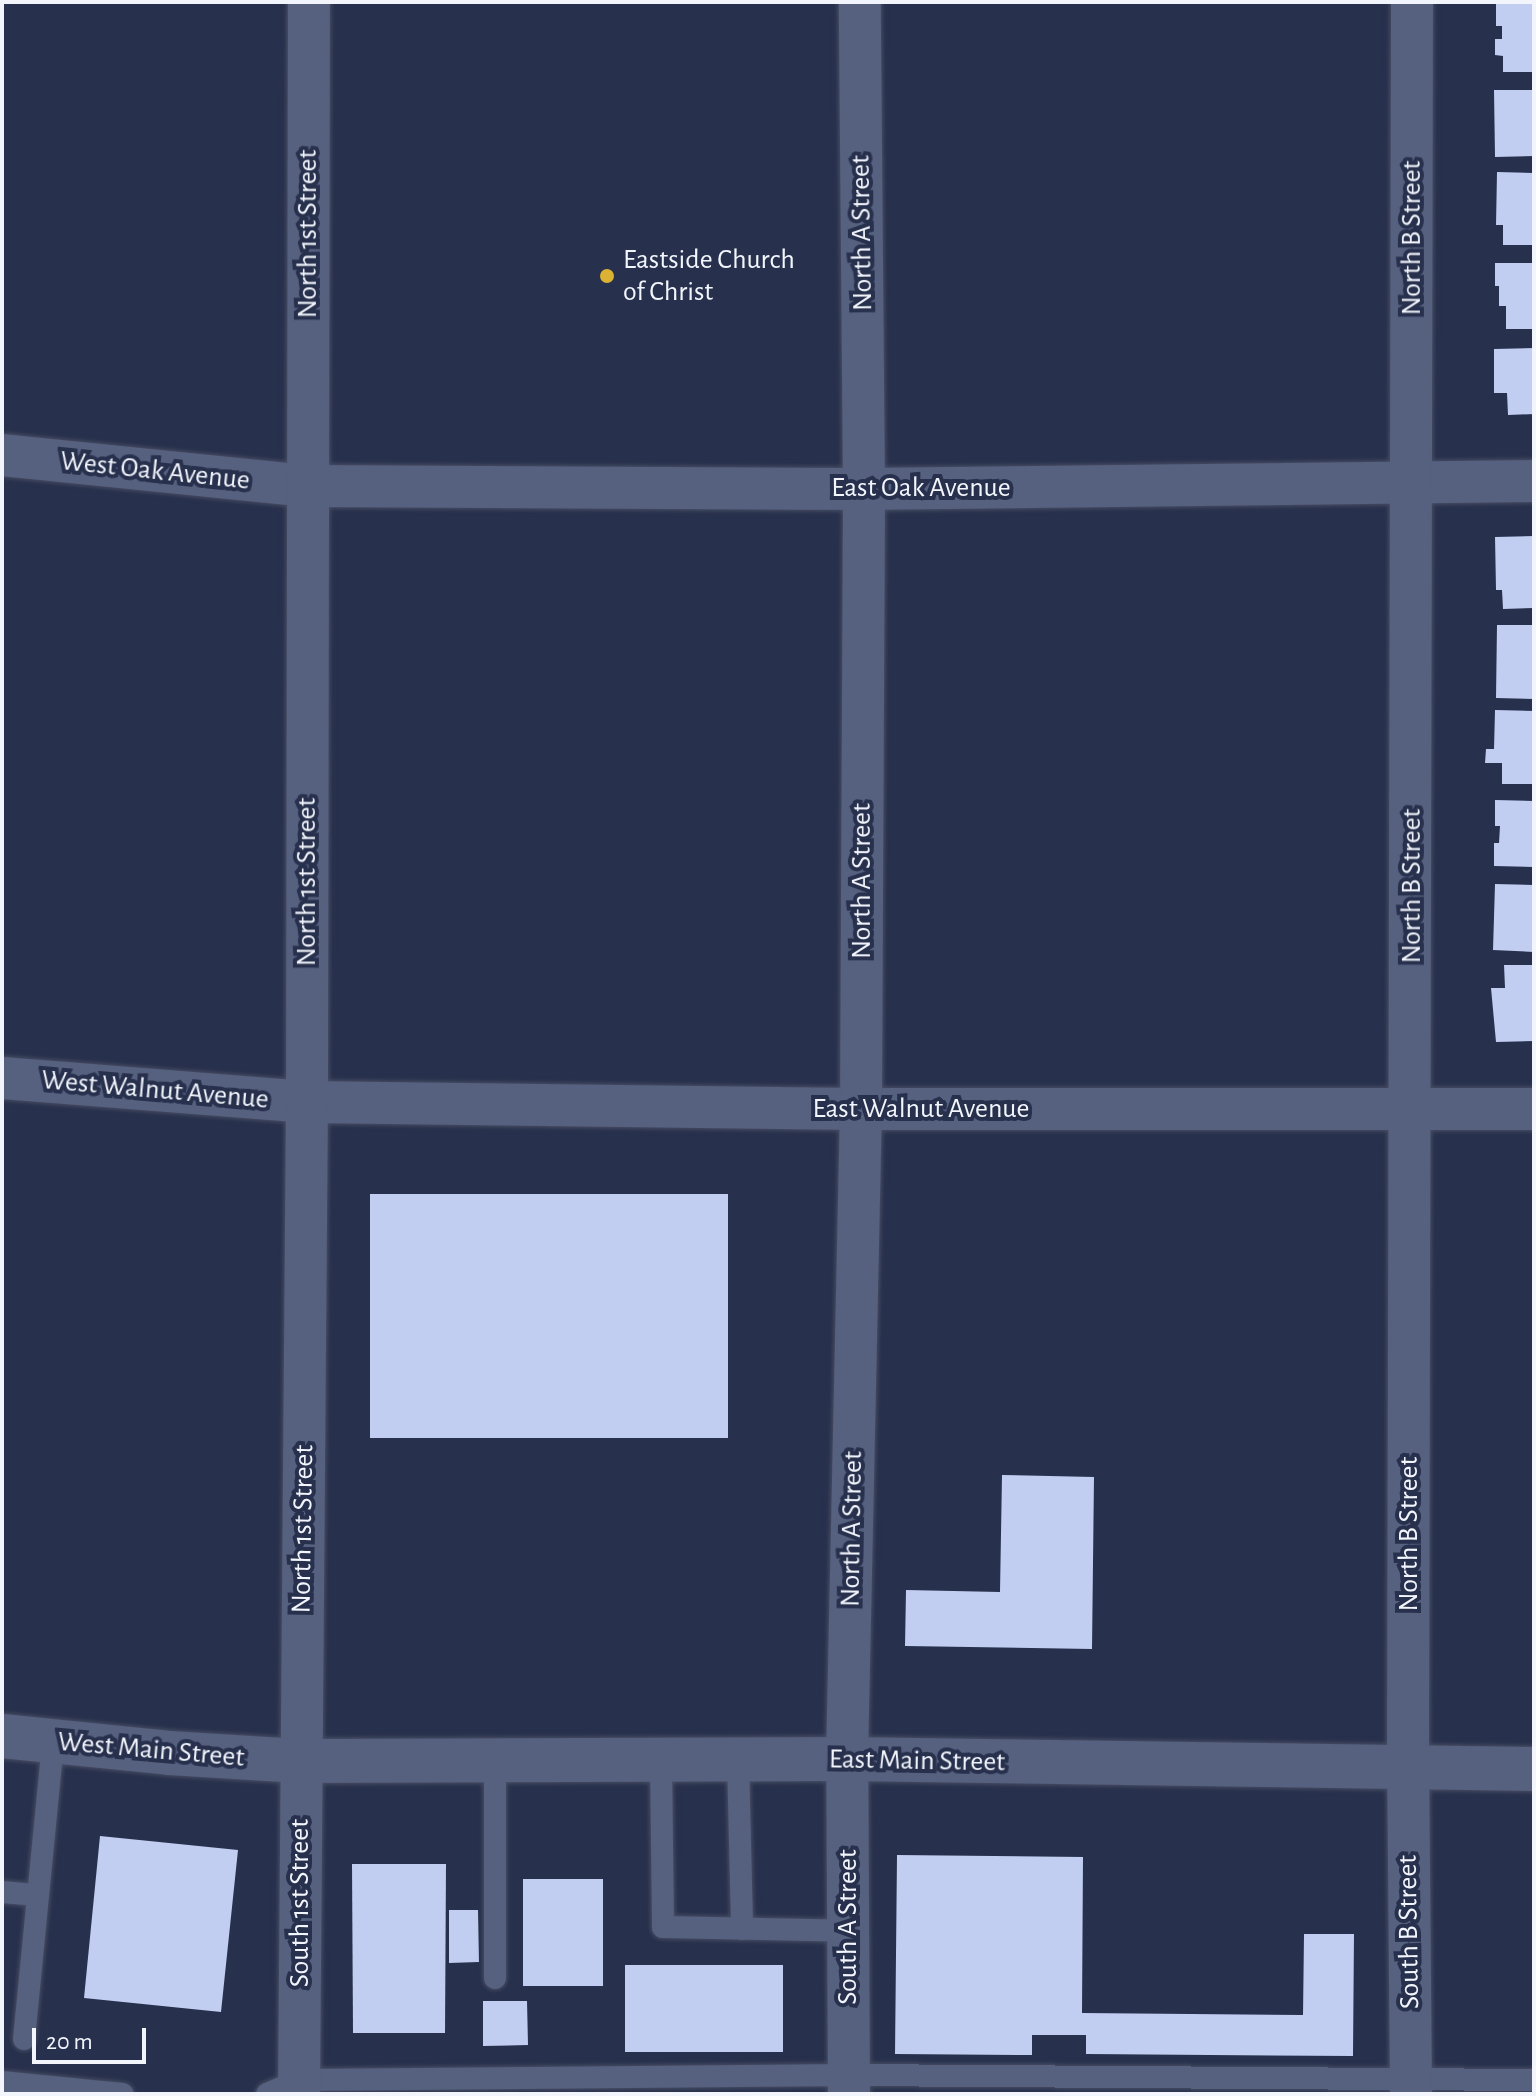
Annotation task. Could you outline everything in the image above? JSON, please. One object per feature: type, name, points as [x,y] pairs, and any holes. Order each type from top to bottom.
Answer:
[{"type":"main road","name":"West Main Street","points":[[2,1736],[300,1761]]},
{"type":"main road","name":"East Main Street","points":[[300,1761],[847,1759],[1408,1770],[1534,1769]]},
{"type":"street","name":"North 1st Street","points":[[300,1761],[307,1102],[309,2]]},
{"type":"street","name":"North A Street","points":[[847,1759],[861,1109],[864,489],[860,2]]},
{"type":"street","name":"North B Street","points":[[1408,1770],[1412,1110],[1412,2]]},
{"type":"street","name":"West Oak Avenue","points":[[2,455],[307,486]]},
{"type":"street","name":"East Oak Avenue","points":[[307,486],[864,489],[1534,481]]},
{"type":"street","name":"West Walnut Avenue","points":[[2,1078],[307,1102]]},
{"type":"street","name":"East Walnut Avenue","points":[[307,1102],[861,1109],[1534,1109]]},
{"type":"street","name":"South A Street","points":[[847,1759],[849,2084]]},
{"type":"street","name":"South 1st Street","points":[[289,2089],[300,1761]]},
{"type":"street","name":"South B Street","points":[[1408,1770],[1411,2087]]},
{"type":"lane","points":[[24,2039],[53,1742]]},
{"type":"lane","points":[[495,1760],[495,1978]]},
{"type":"lane","points":[[661,1760],[663,1927],[848,1931]]},
{"type":"lane","points":[[738,1760],[742,1929]]},
{"type":"lane","points":[[2,1892],[38,1895]]},
{"type":"lane","points":[[289,2089],[849,2084],[1411,2087],[1534,2080]]},
{"type":"lane","points":[[2,2082],[122,2094]]},
{"type":"building","points":[[1496,2],[1534,2],[1534,72],[1503,72],[1503,56],[1495,55],[1495,39],[1502,39],[1502,26],[1496,26]]},
{"type":"building","points":[[1494,90],[1534,90],[1534,156],[1495,157]]},
{"type":"building","points":[[1497,172],[1534,173],[1534,245],[1503,245],[1503,225],[1496,225]]},
{"type":"building","points":[[1495,263],[1534,263],[1534,329],[1506,329],[1506,306],[1499,306],[1499,286],[1495,286]]},
{"type":"building","points":[[1534,348],[1534,414],[1508,415],[1507,393],[1494,393],[1494,349]]},
{"type":"building","points":[[1534,536],[1534,608],[1503,609],[1502,590],[1496,590],[1495,537]]},
{"type":"building","points":[[1497,625],[1534,625],[1534,699],[1496,698]]},
{"type":"building","points":[[1495,710],[1534,711],[1534,784],[1502,784],[1502,763],[1485,763],[1486,749],[1494,749]]},
{"type":"building","points":[[1495,800],[1534,801],[1534,867],[1494,866],[1494,843],[1499,843],[1500,826],[1495,826]]},
{"type":"building","points":[[1495,884],[1534,885],[1534,952],[1493,950]]},
{"type":"building","points":[[1504,965],[1534,965],[1534,1041],[1496,1042],[1491,988],[1505,988]]},
{"type":"building","points":[[370,1194],[728,1194],[728,1438],[370,1438]]},
{"type":"building","points":[[1002,1475],[1094,1477],[1092,1649],[905,1646],[906,1590],[1000,1592]]},
{"type":"building","points":[[100,1836],[238,1850],[221,2012],[84,1998]]},
{"type":"building","points":[[897,1855],[1083,1857],[1082,2013],[1303,2015],[1304,1934],[1354,1934],[1353,2056],[1086,2054],[1086,2035],[1032,2035],[1032,2055],[895,2054]]},
{"type":"building","points":[[352,1864],[446,1864],[445,2033],[353,2033]]},
{"type":"building","points":[[523,1879],[603,1879],[603,1986],[523,1986]]},
{"type":"building","points":[[449,1910],[478,1910],[479,1962],[449,1963]]},
{"type":"building","points":[[625,1965],[783,1965],[783,2052],[625,2052]]},
{"type":"building","points":[[483,2001],[527,2001],[528,2045],[483,2046]]},
{"type":"place","name":"Eastside Church of Christ","points":[[607,276]]}]
